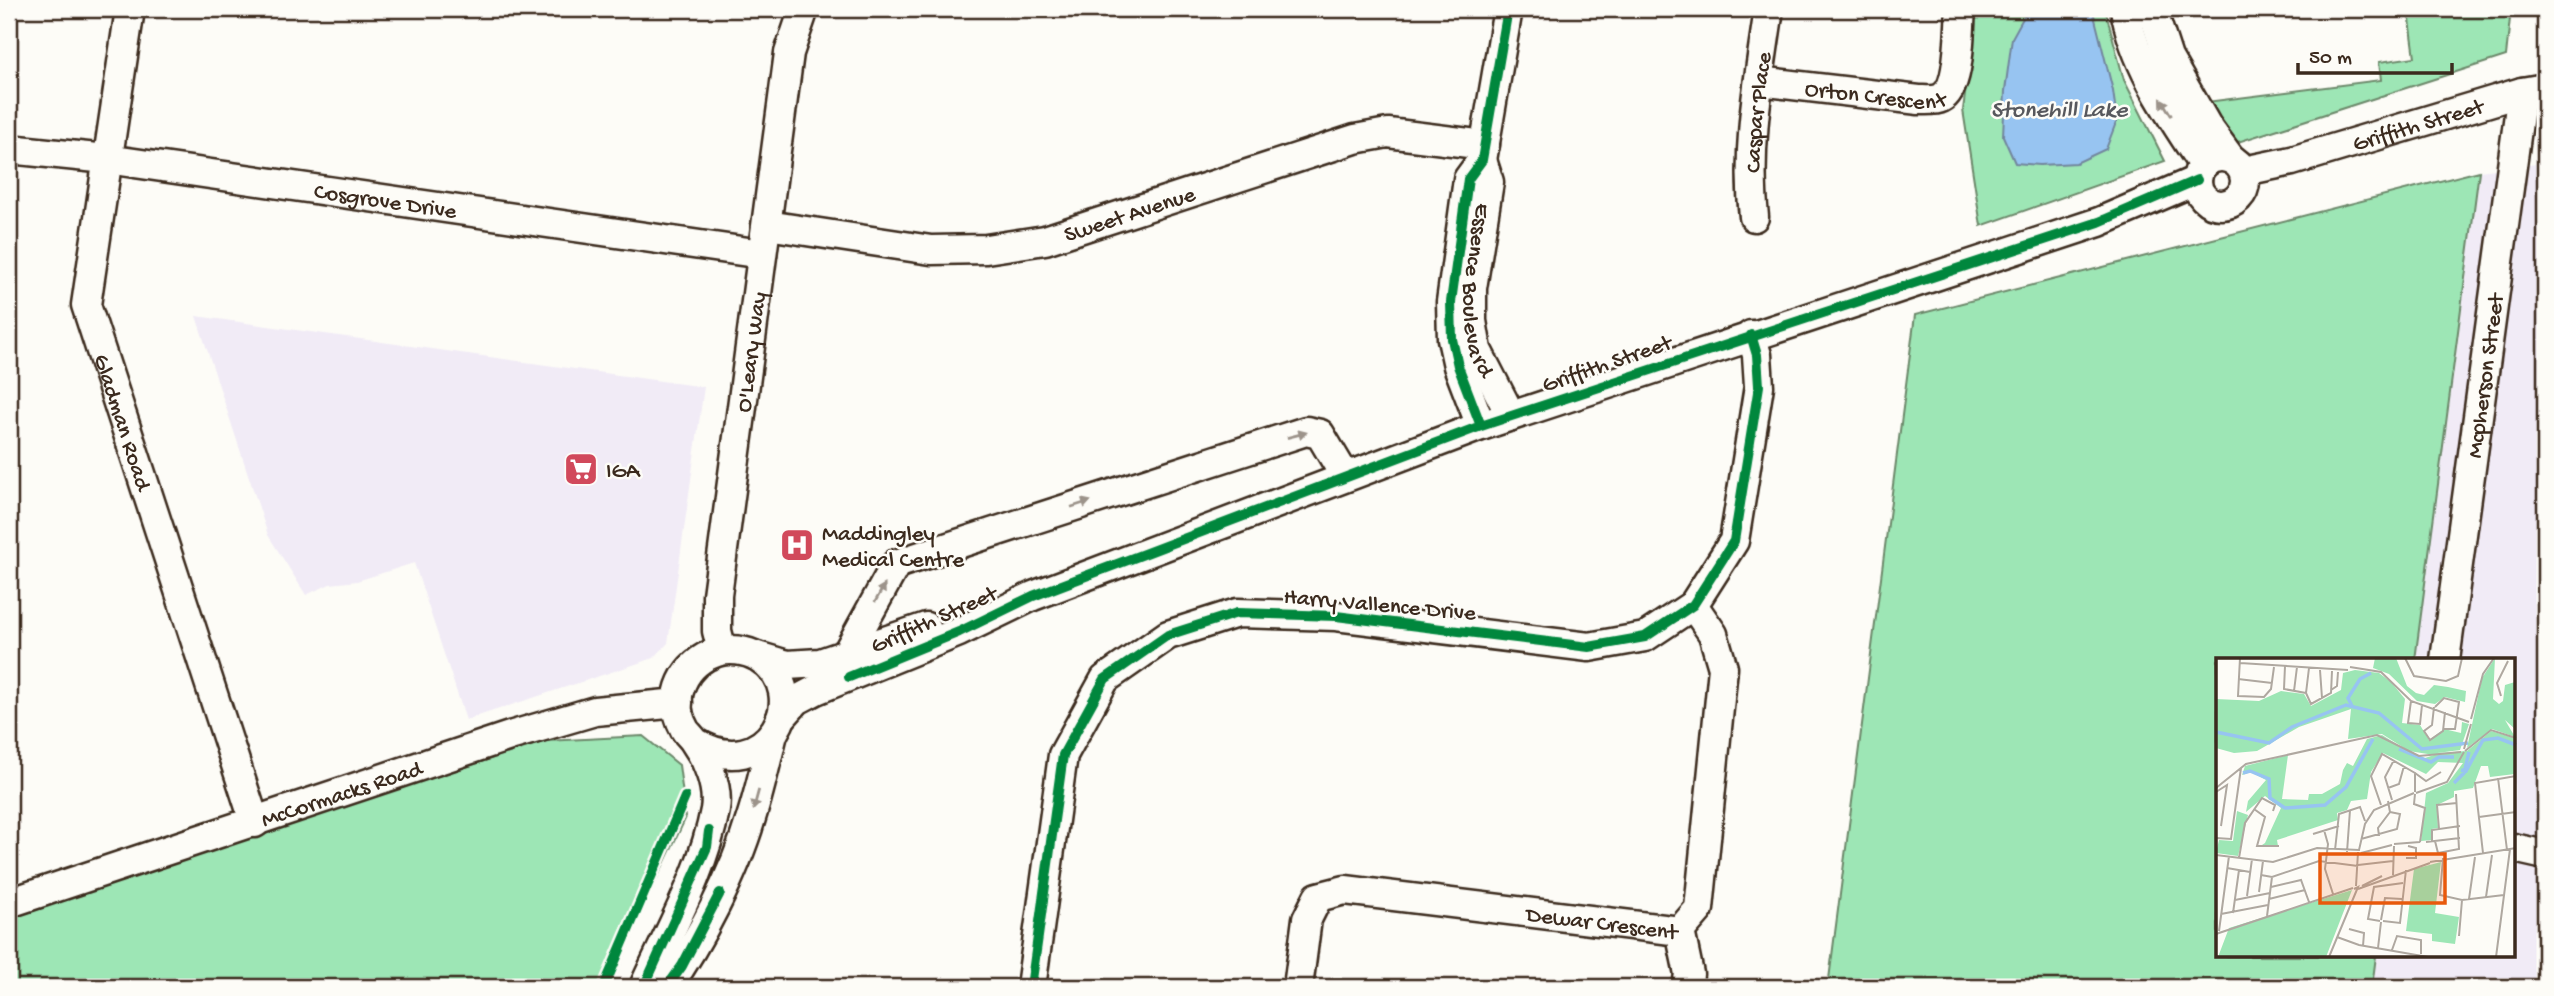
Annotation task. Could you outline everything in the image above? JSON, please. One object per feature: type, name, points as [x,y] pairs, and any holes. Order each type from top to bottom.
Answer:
[{"type":"street","name":"Gladman Road","points":[[131,9],[86,305],[255,823]]},
{"type":"street","points":[[785,9],[789,53]]},
{"type":"street","points":[[789,53],[804,9]]},
{"type":"street","name":"Essence Boulevard","points":[[1481,426],[1458,366],[1452,339],[1451,302],[1468,179],[1483,152],[1508,9]]},
{"type":"street","name":"Caspar Place","points":[[1754,216],[1750,183],[1751,145],[1769,9]]},
{"type":"street","name":"Orton Crescent","points":[[1759,80],[1919,100],[1941,98],[1950,89],[1955,73],[1961,9]]},
{"type":"street","points":[[2124,9],[2147,78],[2202,182],[2220,205],[2230,204],[2239,197],[2240,171],[2207,126],[2168,58],[2152,9]]},
{"type":"street","name":"O'Leary Way","points":[[722,650],[717,631],[717,595],[789,53]]},
{"type":"street","name":"Griffith Street","points":[[777,726],[797,700],[959,632],[1033,596],[1481,426],[2099,222],[2202,182],[2216,157],[2240,171],[2292,161],[2534,90]]},
{"type":"street","name":"Mcpherson Street","points":[[2445,658],[2534,90]]},
{"type":"street","name":"Sweet Avenue","points":[[767,225],[931,250],[986,248],[1045,240],[1355,138],[1388,133],[1483,152]]},
{"type":"street","name":"Cosgrove Drive","points":[[9,149],[107,159],[762,254]]},
{"type":"street","name":"Essence Boulevard","points":[[1483,152],[1489,182],[1472,288],[1472,321],[1477,350],[1511,416]]},
{"type":"street","name":"Harry Vallence Drive","points":[[1031,987],[1063,755],[1105,678],[1168,635],[1237,613],[1336,615],[1589,647],[1645,637],[1693,605],[1734,541],[1759,386],[1757,355],[1738,340]]},
{"type":"street","name":"Griffith Street","points":[[847,653],[896,564],[1306,431],[1320,434],[1345,476]]},
{"type":"street","name":"Griffith Street","points":[[757,656],[788,665],[820,663],[962,615],[1033,596]]},
{"type":"street","name":"Dewar Crescent","points":[[1298,987],[1307,919],[1318,897],[1345,890],[1680,931],[1699,909],[1723,668],[1713,634],[1693,605]]},
{"type":"street","points":[[644,987],[706,847],[715,809],[716,788],[678,713],[682,680],[692,666],[706,655],[722,650],[740,650],[757,656],[771,668],[780,683],[784,700],[751,820],[729,874],[682,966],[667,987]]},
{"type":"street","name":"McCormacks Road","points":[[9,903],[255,823],[466,750],[595,711],[678,703]]},
{"type":"street","points":[[695,742],[710,751],[727,755],[744,754],[761,746],[777,726]]},
{"type":"street","points":[[2516,848],[2545,855]]},
{"type":"street","points":[[1680,931],[1689,974],[1687,987]]},
{"type":"shaded area","points":[[2545,163],[2545,987],[2372,987],[2376,958],[2516,958],[2516,658],[2415,658],[2479,171]]},
{"type":"shaded area","points":[[196,316],[704,387],[668,643],[654,658],[466,720],[414,563],[357,581],[330,584],[306,595],[268,535]]},
{"type":"green space","points":[[1976,9],[2105,9],[2124,80],[2165,161],[1981,226],[1963,110]]},
{"type":"green space","points":[[2412,9],[2511,9],[2506,56],[2238,142],[2221,129],[2206,102],[2381,80],[2379,62],[2415,57],[2409,12]]},
{"type":"green space","points":[[2479,171],[2415,658],[2216,658],[2216,958],[2376,958],[2372,987],[1828,987],[1915,315]]},
{"type":"green space","points":[[643,736],[679,765],[686,817],[606,987],[9,987],[9,915],[546,741]]},
{"type":"water","name":"Stonehill Lake","points":[[2028,9],[2091,9],[2094,15],[2113,91],[2117,120],[2106,149],[2076,163],[2015,163],[2003,136],[2005,91],[2012,38]]},
{"type":"cycle path","points":[[1481,426],[1458,366],[1452,339],[1451,302],[1468,179],[1482,160],[1508,9]]},
{"type":"cycle path","points":[[849,677],[959,632],[1033,596],[1481,426],[2099,222],[2197,180]]},
{"type":"cycle path","points":[[1031,987],[1063,755],[1105,679],[1168,635],[1237,613],[1336,616],[1589,647],[1645,637],[1693,605],[1734,541],[1759,386],[1757,355],[1751,335]]},
{"type":"cycle path","points":[[604,987],[685,797]]},
{"type":"cycle path","points":[[644,987],[707,847],[709,831]]},
{"type":"cycle path","points":[[667,987],[682,966],[720,893]]},
{"type":"place","name":"IGA","points":[[581,469]]},
{"type":"place","name":"Maddingley Medical Centre","points":[[797,545]]}]
